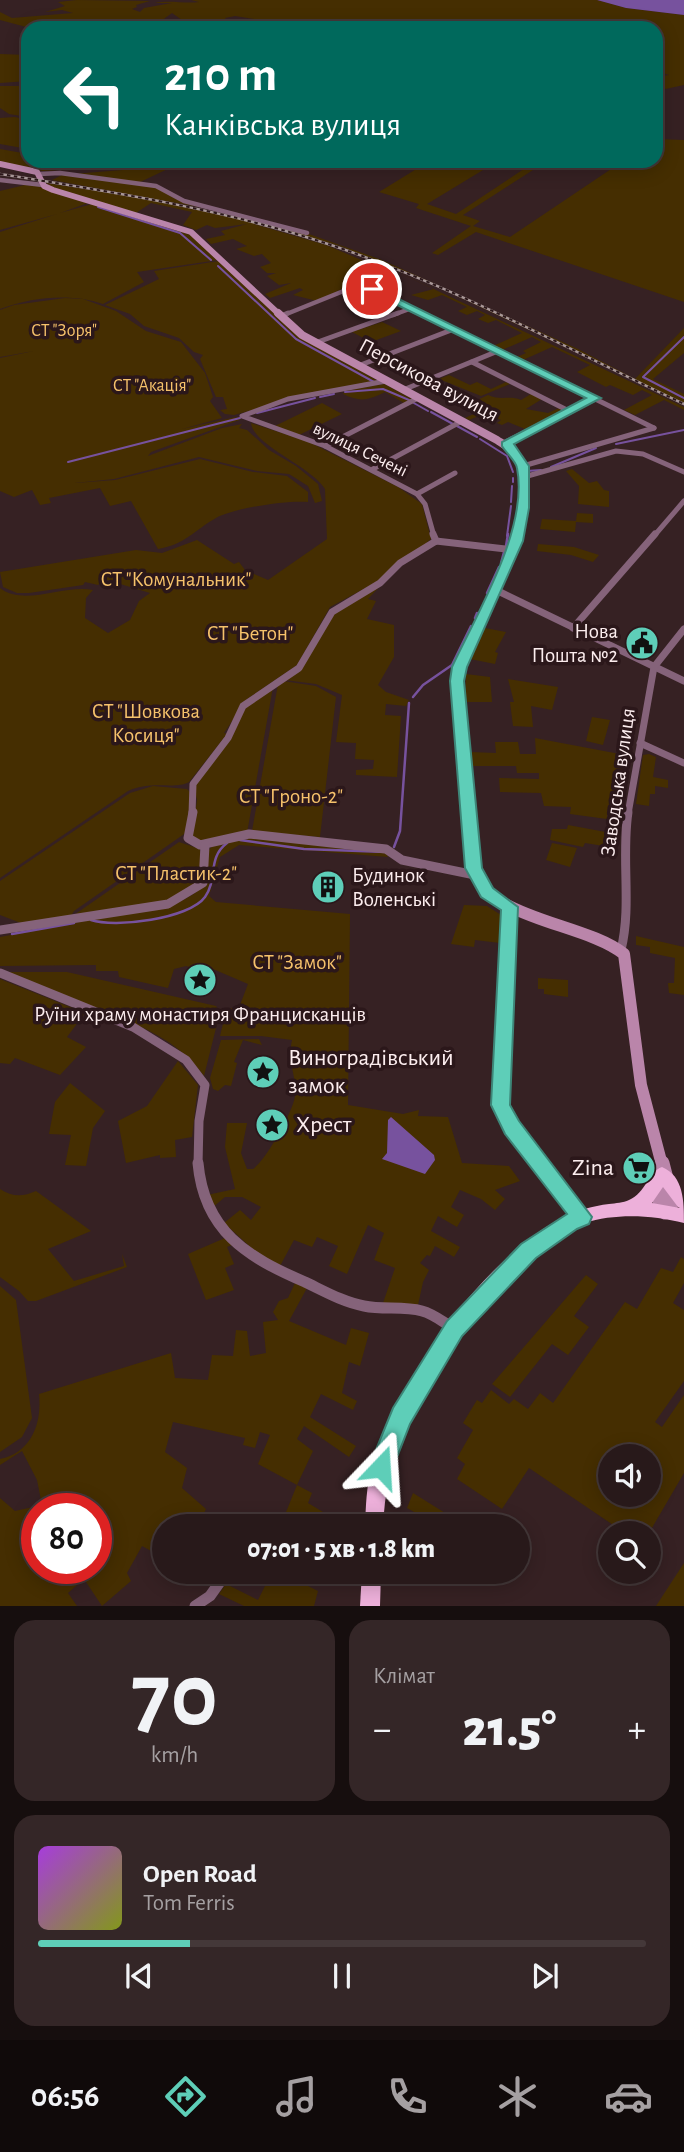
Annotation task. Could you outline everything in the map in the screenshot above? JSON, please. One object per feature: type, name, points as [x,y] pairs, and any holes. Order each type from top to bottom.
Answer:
[{"type":"highway","points":[[623,1210],[645,1200],[662,1174],[684,1202]]},
{"type":"highway","points":[[375,1514],[377,1482],[389,1443],[426,1373],[455,1329],[529,1251],[569,1222],[582,1217],[623,1210],[665,1212],[684,1216]]},
{"type":"highway","points":[[370,1606],[371,1584]]},
{"type":"main road","points":[[0,164],[39,174],[43,185]]},
{"type":"main road","name":"Персикова вулиця","points":[[43,185],[191,232],[281,316],[315,343],[507,443],[523,472]]},
{"type":"main road","points":[[523,472],[522,515],[514,550],[459,667],[457,681],[475,875],[487,893],[510,907],[621,950],[626,960],[641,1085],[671,1205],[665,1212]]},
{"type":"street","points":[[39,174],[60,173],[156,186],[184,201],[307,233]]},
{"type":"street","name":"Персикова вулиця","points":[[0,180],[43,185]]},
{"type":"street","points":[[281,316],[356,286],[372,289],[654,428],[652,431],[523,472]]},
{"type":"street","points":[[315,343],[412,308]]},
{"type":"street","points":[[358,366],[454,329]]},
{"type":"street","points":[[403,390],[498,351]]},
{"type":"street","points":[[472,362],[569,411]]},
{"type":"street","name":"вулиця Сечені","points":[[386,381],[311,395],[242,414],[249,420],[325,446],[417,494],[427,505],[429,527],[436,541]]},
{"type":"street","points":[[325,446],[418,398]]},
{"type":"street","points":[[507,443],[595,398]]},
{"type":"street","points":[[373,469],[462,421]]},
{"type":"street","points":[[523,472],[544,474],[622,450],[640,453],[684,472]]},
{"type":"street","points":[[417,494],[455,473]]},
{"type":"street","points":[[573,628],[684,501]]},
{"type":"street","points":[[475,875],[402,860],[386,849],[304,838],[249,834],[205,845],[196,844],[188,838],[195,800],[193,784],[228,738],[243,706],[299,668],[336,608],[376,586],[400,563],[436,541],[514,550]]},
{"type":"street","points":[[496,590],[684,681]]},
{"type":"street","name":"Заводська вулиця","points":[[621,950],[626,930],[624,839],[654,667],[684,629]]},
{"type":"street","points":[[640,743],[684,763]]},
{"type":"street","points":[[3,930],[173,903],[203,883],[205,876],[201,857],[205,845]]},
{"type":"street","points":[[510,907],[500,1105],[512,1128],[582,1217]]},
{"type":"street","points":[[0,973],[133,1027],[190,1065],[205,1085],[197,1138],[199,1185],[203,1202],[217,1225],[253,1257],[354,1303],[425,1312],[455,1329]]},
{"type":"street","points":[[195,1606],[210,1596],[218,1584]]},
{"type":"green space","points":[[191,0],[597,0],[626,8],[684,15],[684,85],[663,90],[663,76],[669,75],[663,73],[663,21],[242,21],[254,19],[235,16],[225,18],[227,21],[179,21],[182,20],[172,13],[161,21],[21,21],[21,26],[0,20],[0,12],[12,18],[73,13],[62,10],[45,12],[65,6],[58,2],[150,1],[132,9],[140,12],[144,8],[172,3],[155,3],[199,2]]},
{"type":"green space","points":[[0,54],[21,55],[21,82],[0,83]]},
{"type":"green space","points":[[0,86],[21,86],[21,116],[9,114],[0,108]]},
{"type":"green space","points":[[0,118],[21,118],[21,148],[0,144]]},
{"type":"green space","points":[[663,139],[684,140],[684,302],[476,232],[438,255],[432,253],[471,226],[416,208],[419,204],[379,192],[418,168],[486,168],[427,204],[456,214],[525,168],[536,168],[463,215],[480,221],[473,226],[510,237],[613,168],[663,168]]},
{"type":"green space","points":[[0,149],[21,153],[21,166],[0,162]]},
{"type":"green space","points":[[29,168],[89,168],[43,171]]},
{"type":"green space","points":[[148,168],[170,168],[138,183],[72,174]]},
{"type":"green space","points":[[64,174],[155,187],[174,198],[306,233],[382,260],[578,349],[635,379],[684,328],[684,353],[653,379],[684,394],[684,403],[436,286],[340,246],[215,210],[52,180]]},
{"type":"green space","points":[[46,183],[149,199],[257,223],[254,224],[326,245],[383,269],[317,301],[293,295],[303,290],[300,288],[270,298],[265,294],[291,283],[279,285],[267,276],[276,273],[267,273],[260,267],[271,263],[262,254],[254,256],[236,249],[247,246],[233,239],[211,244],[206,239],[225,235],[221,231],[247,224],[215,228],[207,225],[196,230],[183,225],[192,212],[151,203],[136,213],[53,188]]},
{"type":"green space","points":[[25,185],[37,186],[88,203],[60,213],[92,204],[192,235],[218,260],[137,272],[144,282],[103,304],[78,298],[52,298],[0,309],[0,232],[57,214],[0,230],[0,191]]},
{"type":"green space","points":[[219,261],[293,330],[378,381],[311,394],[234,415],[225,414],[220,410],[227,409],[223,397],[216,397],[200,359],[203,355],[194,352],[179,338],[144,326],[130,314],[105,305],[159,279],[154,271]]},
{"type":"green space","points":[[434,289],[684,407],[684,410],[664,400],[635,415],[624,410],[652,395],[642,390],[633,395],[610,385],[606,387],[577,372],[590,365],[552,347],[523,360],[517,357],[541,342],[532,337],[502,350],[493,346],[522,333],[496,320],[488,323],[478,319],[485,315],[477,311],[467,315],[458,311],[467,307],[442,295],[428,300],[411,295]]},
{"type":"green space","points":[[65,298],[83,299],[116,311],[146,331],[181,342],[205,373],[213,397],[210,401],[222,418],[182,429],[236,417],[242,419],[151,452],[148,456],[222,428],[242,424],[239,428],[247,430],[269,450],[296,466],[318,484],[322,501],[315,503],[308,486],[289,474],[257,471],[199,457],[114,479],[75,483],[115,480],[200,459],[253,472],[287,476],[308,492],[308,502],[247,508],[224,514],[176,544],[158,549],[131,501],[110,506],[100,488],[49,498],[51,503],[40,505],[32,490],[14,497],[0,491],[0,358],[34,351],[0,357],[0,310],[14,305]]},
{"type":"green space","points":[[382,322],[401,331],[371,342],[352,332]]},
{"type":"green space","points":[[449,375],[470,385],[477,382],[491,389],[506,382],[510,384],[481,396],[439,379]]},
{"type":"green space","points":[[384,384],[412,399],[404,403],[385,392],[364,399],[343,394],[345,391]]},
{"type":"green space","points":[[531,394],[542,399],[526,409],[548,413],[559,408],[564,410],[525,429],[508,422],[502,425],[497,423],[501,420],[491,416],[498,412],[493,410],[469,420],[465,418],[485,409],[473,402],[488,395],[521,400]]},
{"type":"green space","points":[[322,403],[342,414],[299,435],[275,426]]},
{"type":"green space","points":[[251,423],[309,442],[398,487],[422,504],[431,539],[384,578],[330,607],[297,665],[247,699],[224,733],[227,734],[189,782],[146,786],[128,791],[0,878],[0,588],[21,595],[93,590],[86,598],[85,618],[108,633],[130,620],[139,601],[150,593],[104,579],[98,585],[85,582],[83,585],[17,593],[3,587],[0,572],[136,550],[162,553],[197,540],[234,564],[239,562],[245,570],[268,580],[327,539],[325,489],[308,472],[261,439]]},
{"type":"green space","points":[[572,469],[589,483],[597,481],[604,490],[609,491],[609,507],[578,504],[579,486],[566,471]]},
{"type":"green space","points":[[577,513],[593,514],[593,523],[576,522],[575,532],[540,529],[542,519],[576,521]]},
{"type":"green space","points":[[538,544],[574,547],[599,555],[593,562],[571,555],[537,551]]},
{"type":"green space","points":[[383,583],[368,599],[376,601],[367,619],[394,625],[394,657],[378,685],[386,692],[409,700],[406,706],[386,704],[385,715],[401,716],[397,777],[356,775],[356,770],[373,769],[374,760],[355,759],[356,743],[336,742],[342,695],[316,684],[285,680],[298,671],[334,612]]},
{"type":"green space","points":[[485,628],[506,632],[495,652],[498,653],[495,664],[470,659]]},
{"type":"green space","points":[[466,674],[490,677],[492,702],[465,702]]},
{"type":"green space","points":[[508,679],[558,687],[552,710],[531,706],[533,727],[513,726],[510,702],[514,702]]},
{"type":"green space","name":"СТ \"Гроно-2\"","points":[[283,681],[316,686],[336,697],[320,837],[252,831],[278,684]]},
{"type":"green space","name":"СТ \"Гроно-2\"","points":[[273,687],[247,833],[196,841],[192,839],[197,800],[194,788],[243,709]]},
{"type":"green space","points":[[592,717],[610,720],[603,745],[586,741]]},
{"type":"green space","points":[[535,738],[625,755],[619,783],[624,784],[623,788],[618,788],[614,806],[608,805],[607,819],[570,814],[571,807],[544,806],[541,793],[500,792],[499,778],[539,779],[539,773],[517,773],[516,766],[471,766],[470,752],[496,753],[495,742],[518,742],[520,754],[536,754]]},
{"type":"green space","points":[[643,755],[656,757],[653,777],[668,780],[668,788],[655,786],[655,794],[650,794],[649,806],[636,804]]},
{"type":"green space","name":"СТ \"Пластик-2\"","points":[[153,786],[187,789],[191,793],[187,832],[74,911],[69,919],[26,925],[0,915],[0,881],[130,793]]},
{"type":"green space","points":[[568,825],[611,833],[610,847],[585,843],[583,847],[550,840],[552,829],[567,829]]},
{"type":"green space","points":[[245,836],[386,853],[388,857],[239,845],[220,857],[209,896],[216,902],[350,914],[348,1105],[403,1114],[419,1110],[418,1116],[448,1117],[462,1163],[509,1166],[520,1181],[495,1190],[505,1199],[495,1210],[481,1199],[460,1190],[451,1207],[464,1215],[457,1227],[438,1216],[431,1231],[460,1247],[454,1257],[435,1246],[430,1256],[427,1255],[420,1263],[429,1270],[423,1282],[418,1305],[383,1303],[395,1268],[374,1260],[384,1233],[368,1225],[347,1274],[329,1266],[338,1246],[317,1237],[312,1247],[294,1240],[280,1266],[256,1252],[224,1223],[240,1210],[251,1220],[261,1207],[242,1197],[225,1197],[212,1208],[207,1195],[235,1189],[225,1147],[227,1123],[247,1123],[241,1153],[247,1169],[253,1169],[278,1135],[295,1096],[292,1040],[261,1036],[220,1036],[226,1011],[232,1008],[270,1017],[271,1013],[240,1005],[248,984],[213,969],[212,973],[186,966],[174,969],[168,988],[119,977],[118,971],[96,971],[96,965],[0,966],[0,937],[171,905],[189,897],[200,889],[205,881],[206,858],[213,846]]},
{"type":"green space","name":"СТ \"Пластик-2\"","points":[[179,842],[200,849],[202,879],[178,899],[74,915]]},
{"type":"green space","points":[[552,843],[577,848],[570,867],[546,860]]},
{"type":"green space","points":[[464,905],[487,906],[501,915],[500,943],[475,940],[474,947],[451,944]]},
{"type":"green space","points":[[636,936],[684,947],[684,995],[669,993],[668,983],[674,983],[675,958],[650,953],[650,947],[636,945]]},
{"type":"green space","name":"СТ \"Замок\"","points":[[7,972],[67,972],[216,1006],[220,1012],[204,1076],[174,1046],[156,1035],[117,1017],[56,995]]},
{"type":"green space","points":[[538,978],[568,980],[568,997],[544,994],[544,989],[538,989]]},
{"type":"green space","points":[[0,979],[85,1013],[67,1037],[86,1047],[60,1075],[15,1058],[10,1064],[0,1063]]},
{"type":"green space","points":[[259,1039],[262,1045],[243,1040],[234,1062],[237,1063],[231,1086],[225,1085],[218,1091],[213,1089],[210,1078],[221,1040]]},
{"type":"green space","points":[[178,1061],[198,1085],[192,1137],[175,1140],[176,1157],[160,1158],[160,1155],[126,1163],[118,1121],[147,1106]]},
{"type":"green space","points":[[70,1083],[105,1111],[93,1128],[86,1166],[65,1165],[71,1135],[49,1134],[55,1102]]},
{"type":"green space","points":[[0,1189],[18,1195],[36,1191],[91,1231],[48,1249],[74,1281],[124,1266],[122,1254],[127,1267],[36,1301],[28,1301],[0,1277]]},
{"type":"green space","points":[[225,1238],[232,1245],[227,1247],[234,1264],[225,1268],[234,1290],[206,1300],[188,1254]]},
{"type":"green space","points":[[681,1257],[684,1259],[684,1283],[673,1303],[684,1310],[684,1381],[655,1422],[662,1427],[684,1395],[684,1473],[656,1521],[607,1521],[529,1468],[502,1509],[457,1479],[465,1464],[457,1458],[473,1430],[463,1423],[477,1400],[482,1403],[491,1390],[509,1404],[514,1399],[528,1409],[540,1393],[553,1403],[625,1302],[637,1309],[661,1268],[673,1272]]},
{"type":"green space","points":[[586,1275],[598,1284],[574,1316],[589,1327],[568,1355],[552,1344],[510,1397],[492,1384]]},
{"type":"green space","points":[[295,1283],[307,1288],[289,1321],[346,1345],[351,1328],[369,1333],[360,1366],[349,1362],[342,1393],[357,1401],[353,1410],[321,1394],[310,1417],[356,1446],[349,1457],[304,1426],[297,1439],[313,1451],[297,1485],[258,1464],[270,1435],[260,1432],[255,1448],[243,1445],[245,1438],[173,1422],[165,1452],[187,1468],[182,1488],[206,1509],[204,1514],[152,1514],[152,1551],[142,1546],[127,1573],[131,1581],[102,1606],[87,1584],[112,1584],[112,1493],[40,1493],[37,1480],[22,1451],[0,1465],[0,1459],[20,1450],[33,1435],[39,1415],[39,1394],[171,1353],[175,1378],[208,1380],[212,1355],[233,1356],[236,1330],[247,1331],[250,1356],[266,1353],[263,1322],[278,1320],[273,1312],[279,1301],[288,1298]]},
{"type":"green space","points":[[0,1286],[16,1300],[32,1418],[22,1437],[0,1452]]},
{"type":"green space","points":[[297,1485],[312,1493],[308,1503],[323,1512],[285,1514]]},
{"type":"green space","points":[[413,1493],[447,1514],[418,1514],[407,1508]]},
{"type":"green space","points":[[0,1498],[15,1511],[21,1510],[21,1584],[78,1584],[68,1593],[77,1606],[0,1606]]},
{"type":"green space","points":[[684,1563],[684,1606],[656,1606]]},
{"type":"green space","points":[[226,1584],[258,1600],[266,1584],[304,1584],[318,1591],[314,1606],[244,1606],[219,1594]]},
{"type":"shaded area","points":[[597,0],[684,0],[684,15],[626,8]]},
{"type":"shaded area","points":[[391,1117],[434,1155],[435,1160],[425,1174],[382,1159],[387,1153],[388,1120]]},
{"type":"waterway","points":[[98,207],[180,233],[211,260]]},
{"type":"waterway","points":[[218,266],[296,339],[374,382]]},
{"type":"waterway","points":[[684,337],[643,377],[684,398]]},
{"type":"waterway","points":[[345,392],[383,389],[409,400]]},
{"type":"waterway","points":[[320,397],[334,394]]},
{"type":"waterway","points":[[257,413],[315,398]]},
{"type":"waterway","points":[[412,402],[428,411]]},
{"type":"waterway","points":[[431,412],[453,424]]},
{"type":"waterway","points":[[68,462],[240,418]]},
{"type":"waterway","points":[[457,426],[477,437]]},
{"type":"waterway","points":[[616,444],[684,430]]},
{"type":"waterway","points":[[480,439],[507,456],[513,472]]},
{"type":"waterway","points":[[551,467],[596,448]]},
{"type":"waterway","points":[[527,471],[541,470]]},
{"type":"waterway","points":[[511,502],[512,486]]},
{"type":"waterway","points":[[507,536],[511,506]]},
{"type":"waterway","points":[[506,546],[508,534]]},
{"type":"waterway","points":[[501,563],[504,552]]},
{"type":"waterway","points":[[487,593],[499,567]]},
{"type":"waterway","points":[[475,618],[477,613]]},
{"type":"waterway","points":[[413,697],[423,685],[452,665],[471,626]]},
{"type":"waterway","points":[[394,847],[400,831],[409,703]]},
{"type":"waterway","points":[[240,840],[304,849],[386,852]]},
{"type":"waterway","points":[[91,920],[117,923],[151,920],[196,905],[209,890],[217,855],[227,843]]},
{"type":"waterway","points":[[12,934],[74,923]]},
{"type":"railway","points":[[0,174],[209,211],[331,245],[422,279],[684,404]]},
{"type":"place","name":"Нова Пошта №2","points":[[642,643]]},
{"type":"place","name":"Будинок Воленські","points":[[328,887]]},
{"type":"place","name":"Руїни храму монастиря Францисканців","points":[[200,980]]},
{"type":"place","name":"Виноградівський замок","points":[[263,1072]]},
{"type":"place","name":"Хрест","points":[[272,1125]]},
{"type":"place","name":"Zina","points":[[639,1168]]},
{"type":"route","points":[[372,289],[595,398],[508,442],[508,446],[523,464],[523,508],[517,541],[457,675],[473,868],[487,893],[510,907],[500,1105],[512,1128],[582,1217],[547,1236],[529,1251],[468,1312],[426,1373],[389,1443],[381,1467]]},
{"type":"park label","name":"СТ \"Зоря\"","points":[[64,331]]},
{"type":"park label","name":"СТ \"Акація\"","points":[[152,386]]},
{"type":"park label","name":"СТ \"Комунальник\"","points":[[176,579]]},
{"type":"park label","name":"СТ \"Бетон\"","points":[[250,633]]},
{"type":"park label","name":"СТ \"Шовкова Косиця\"","points":[[146,723]]}]
